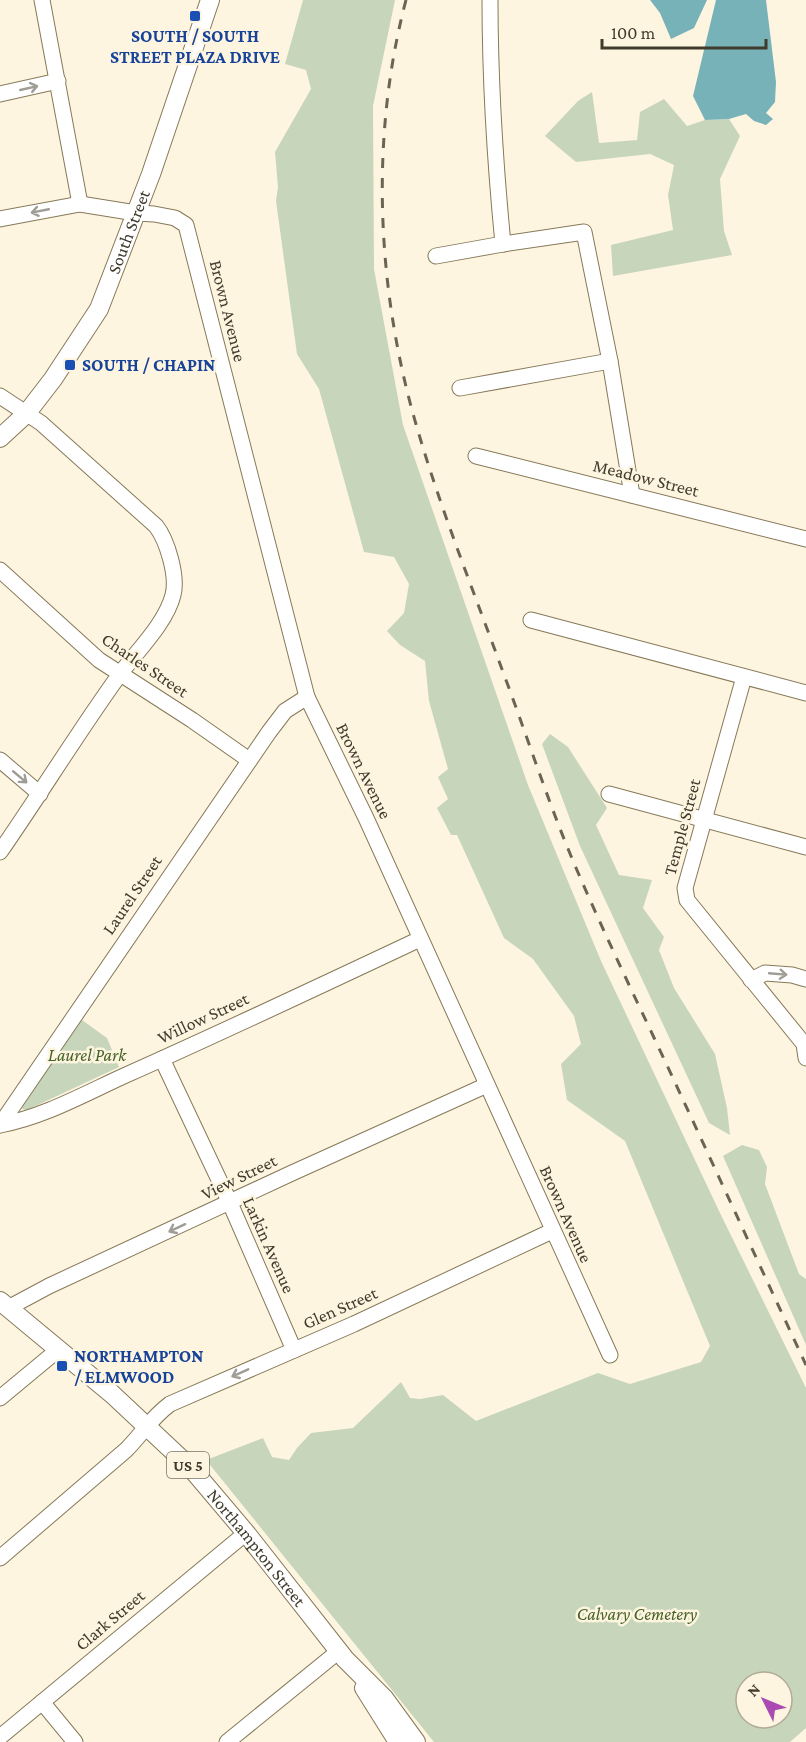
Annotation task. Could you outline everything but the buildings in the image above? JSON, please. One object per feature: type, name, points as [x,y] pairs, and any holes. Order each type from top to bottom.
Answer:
[{"type":"main road","name":"South Street","points":[[0,438],[26,414],[99,309],[136,213],[210,0]]},
{"type":"main road","name":"Northampton Street","points":[[4,1304],[146,1425],[191,1468],[246,1533],[342,1655],[403,1740]]},
{"type":"street","points":[[42,0],[81,204]]},
{"type":"street","points":[[490,0],[490,75],[503,243]]},
{"type":"street","points":[[0,94],[58,81]]},
{"type":"street","points":[[0,219],[81,204],[136,213]]},
{"type":"street","name":"Brown Avenue","points":[[136,213],[175,218],[186,225],[307,697],[361,807],[610,1355]]},
{"type":"street","points":[[436,256],[503,243],[584,232],[610,361],[632,495]]},
{"type":"street","points":[[460,388],[610,361]]},
{"type":"street","points":[[0,396],[49,430],[156,525],[167,550],[174,581],[174,592],[157,625],[120,675],[0,852]]},
{"type":"street","name":"Meadow Street","points":[[476,456],[806,539]]},
{"type":"street","name":"Charles Street","points":[[0,570],[99,660],[249,760]]},
{"type":"street","points":[[531,620],[806,693]]},
{"type":"street","name":"Temple Street","points":[[744,677],[685,888],[687,900],[804,1044],[806,1058]]},
{"type":"street","name":"Laurel Street","points":[[0,1125],[279,718],[307,697]]},
{"type":"street","points":[[0,760],[40,794]]},
{"type":"street","points":[[609,794],[806,847]]},
{"type":"street","name":"Willow Street","points":[[0,1125],[15,1123],[38,1114],[420,939]]},
{"type":"street","points":[[751,980],[765,973],[792,975],[806,979]]},
{"type":"street","name":"Larkin Avenue","points":[[162,1059],[230,1203],[294,1350]]},
{"type":"street","name":"View Street","points":[[4,1304],[49,1286],[487,1085]]},
{"type":"street","name":"Glen Street","points":[[0,1558],[126,1450],[139,1437],[146,1425],[170,1404],[294,1350],[552,1231]]},
{"type":"street","points":[[0,1398],[59,1349]]},
{"type":"street","name":"Clark Street","points":[[0,1737],[246,1533]]},
{"type":"street","points":[[227,1742],[342,1655]]},
{"type":"street","points":[[42,1702],[75,1742]]},
{"type":"green space","name":"Calvary Cemetery","points":[[303,0],[395,0],[373,106],[374,269],[403,425],[528,785],[601,961],[806,1388],[806,1728],[790,1742],[434,1742],[206,1460],[263,1438],[272,1457],[289,1460],[311,1433],[353,1428],[401,1382],[410,1398],[420,1399],[443,1395],[476,1421],[598,1373],[630,1384],[701,1362],[710,1346],[625,1141],[567,1100],[561,1064],[581,1044],[574,1016],[533,959],[504,938],[457,835],[451,835],[437,808],[448,799],[438,777],[448,769],[429,701],[425,661],[400,645],[387,631],[404,613],[409,584],[394,557],[364,552],[319,389],[297,354],[276,201],[278,187],[275,152],[311,89],[306,70],[285,64]]},
{"type":"green space","points":[[592,92],[599,143],[637,140],[640,112],[664,99],[687,126],[705,120],[729,119],[740,136],[720,179],[724,231],[732,255],[613,276],[611,245],[673,230],[668,195],[674,165],[650,154],[576,162],[545,136],[578,101]]},
{"type":"green space","points":[[550,734],[568,747],[607,808],[596,825],[619,875],[652,880],[643,908],[664,937],[659,950],[674,988],[715,1054],[727,1108],[730,1135],[709,1123],[580,846],[542,744]]},
{"type":"green space","name":"Laurel Park","points":[[82,1020],[107,1038],[119,1067],[27,1110],[22,1109],[24,1101]]},
{"type":"green space","points":[[742,1145],[759,1150],[767,1167],[765,1184],[799,1274],[806,1279],[806,1345],[723,1156]]},
{"type":"water","points":[[650,0],[707,0],[694,28],[671,39],[660,13]]},
{"type":"water","points":[[716,0],[766,0],[776,82],[775,102],[766,113],[773,119],[766,125],[754,121],[746,114],[729,119],[705,120],[693,96]]},
{"type":"railway","points":[[406,0],[394,53],[386,107],[383,217],[386,271],[394,326],[404,379],[427,462],[571,856],[593,908],[806,1365]]},
{"type":"place","name":"SOUTH / SOUTH STREET PLAZA DRIVE","points":[[195,16]]},
{"type":"place","name":"SOUTH / CHAPIN","points":[[70,365]]},
{"type":"place","name":"NORTHAMPTON / ELMWOOD","points":[[62,1366]]}]
